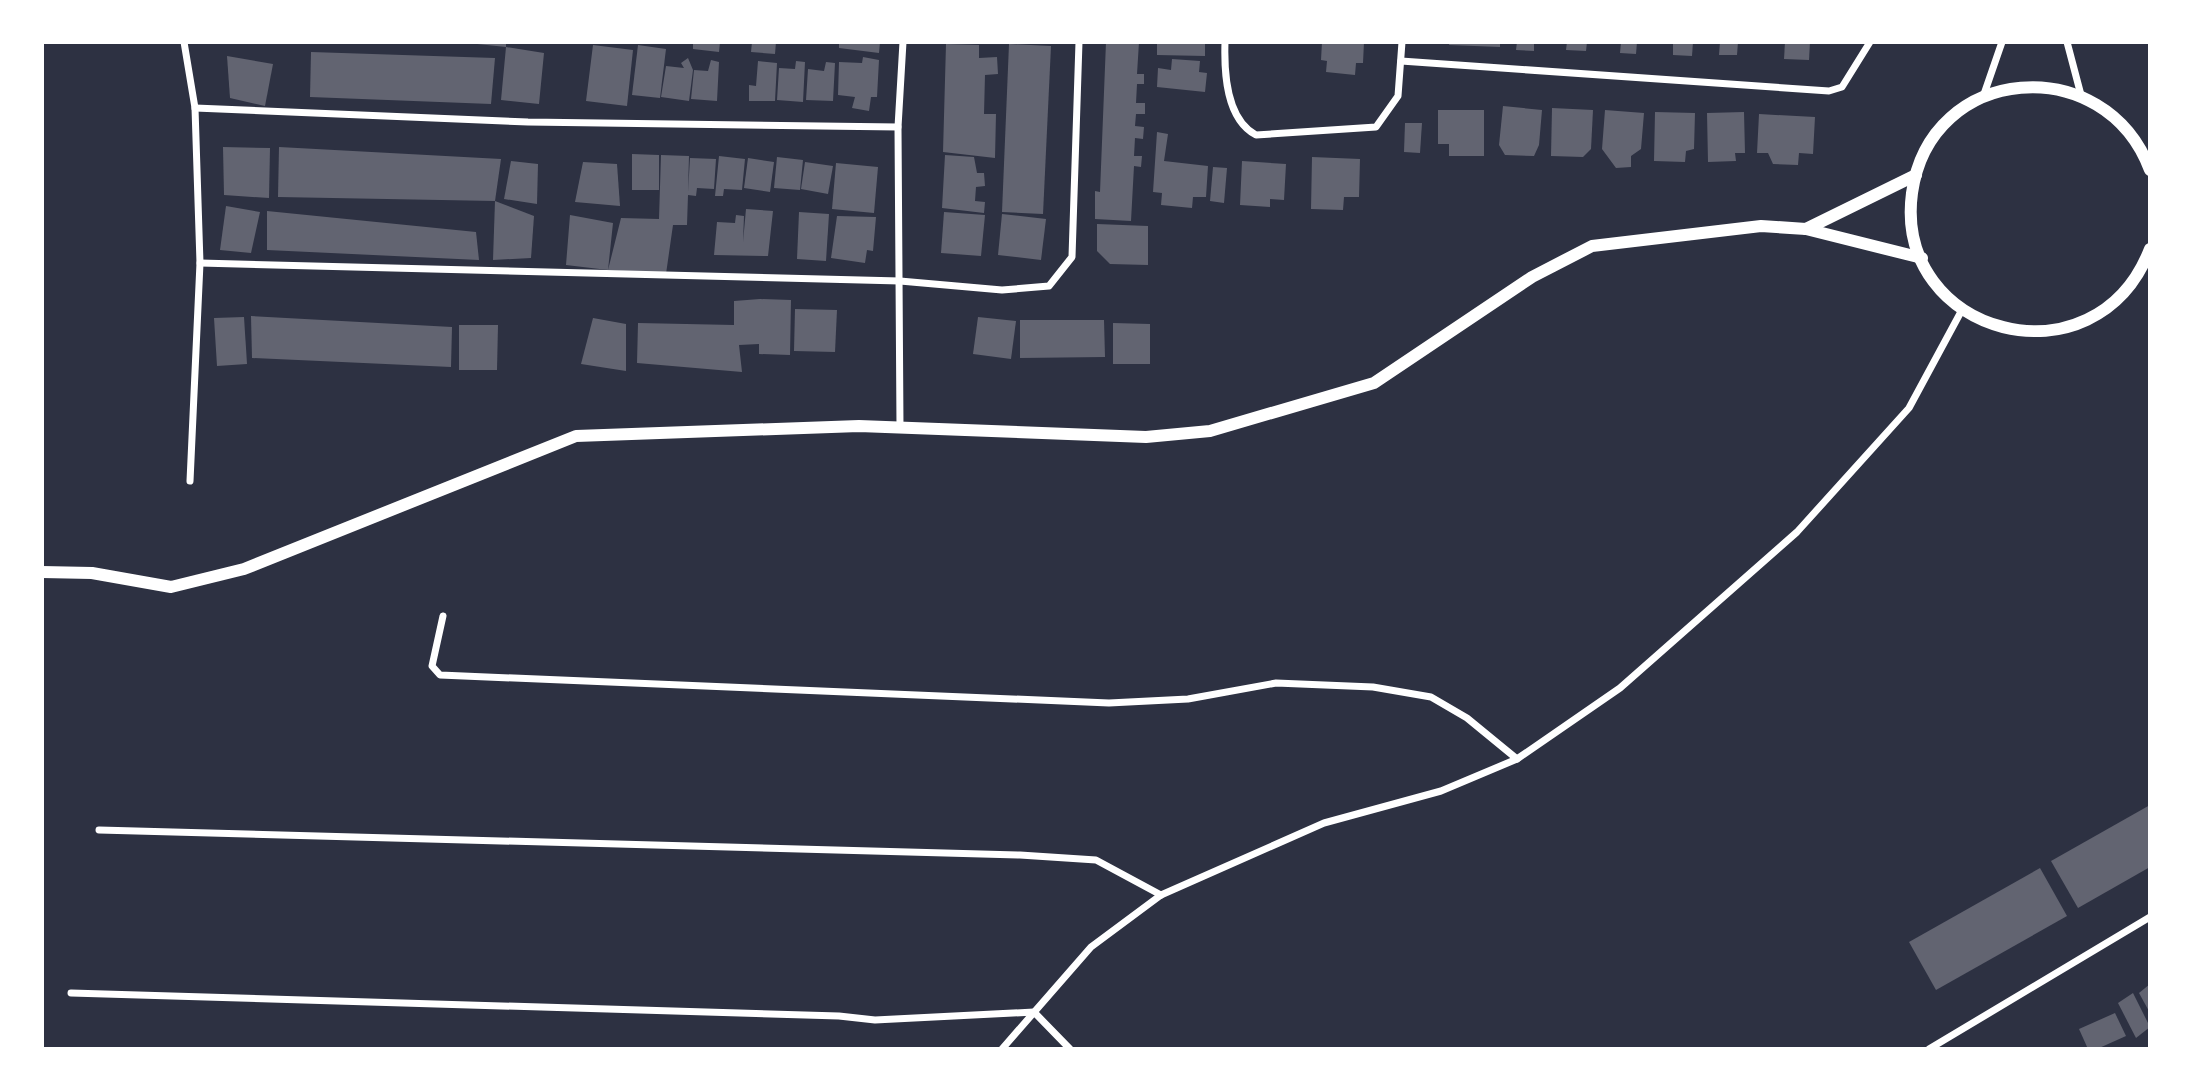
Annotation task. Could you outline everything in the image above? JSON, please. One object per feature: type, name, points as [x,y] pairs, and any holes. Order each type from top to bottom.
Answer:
[{"type":"street","points":[[184,42],[195,108],[200,263],[190,481]]},
{"type":"street","points":[[900,426],[898,127],[903,42]]},
{"type":"street","points":[[200,263],[900,281],[1002,290],[1049,285],[1072,257],[1079,42]]},
{"type":"street","points":[[1225,42],[1223,74],[1244,128],[1256,135],[1376,127],[1398,96],[1402,42]]},
{"type":"street","points":[[1402,61],[1829,91],[1842,87],[1870,42]]},
{"type":"street","points":[[1983,97],[2001,42]]},
{"type":"street","points":[[2067,42],[2081,95]]},
{"type":"street","points":[[2150,170],[2132,136],[2104,108],[2081,95],[2057,88],[2007,88],[1962,109],[1943,126],[1928,146],[1916,175],[1912,218],[1922,258],[1948,296],[1963,308],[1995,325],[2019,331],[2069,327],[2113,304],[2130,286],[2150,249]]},
{"type":"street","points":[[195,108],[528,122],[898,127]]},
{"type":"street","points":[[2132,136],[2150,142]]},
{"type":"street","points":[[1806,229],[1916,175]]},
{"type":"street","points":[[42,572],[92,573],[172,587],[244,569],[576,436],[900,426],[1146,437],[1210,431],[1374,383],[1532,277],[1592,246],[1737,227],[1806,229],[1922,258]]},
{"type":"street","points":[[1002,1049],[1091,947],[1161,895],[1324,822],[1441,791],[1517,759],[1620,688],[1797,532],[1909,408],[1963,308]]},
{"type":"street","points":[[443,616],[432,666],[440,675],[1109,703],[1188,699],[1276,683],[1373,687],[1431,696],[1467,718],[1517,759]]},
{"type":"street","points":[[99,830],[1020,855],[1096,860],[1161,895]]},
{"type":"street","points":[[1929,1049],[2150,917]]},
{"type":"street","points":[[71,993],[826,1016],[875,1020],[1034,1012],[1070,1049]]},
{"type":"building","points":[[458,42],[506,42],[506,47]]},
{"type":"building","points":[[693,42],[720,42],[719,52],[693,49]]},
{"type":"building","points":[[752,42],[776,42],[775,54],[751,52]]},
{"type":"building","points":[[839,42],[880,42],[879,53],[839,48]]},
{"type":"building","points":[[1106,42],[1139,42],[1137,74],[1144,74],[1144,84],[1137,84],[1136,103],[1145,103],[1145,114],[1136,114],[1135,126],[1144,127],[1143,139],[1135,138],[1134,156],[1142,156],[1141,167],[1134,166],[1131,221],[1095,219],[1095,191],[1100,192]]},
{"type":"building","points":[[1157,42],[1205,42],[1205,56],[1157,55]]},
{"type":"building","points":[[1322,42],[1364,42],[1363,63],[1356,63],[1355,75],[1326,72],[1327,61],[1321,60]]},
{"type":"building","points":[[1450,42],[1500,42],[1500,47],[1449,45]]},
{"type":"building","points":[[1517,42],[1534,42],[1534,51],[1516,50]]},
{"type":"building","points":[[1567,42],[1587,42],[1586,51],[1566,50]]},
{"type":"building","points":[[1621,42],[1637,42],[1636,54],[1620,53]]},
{"type":"building","points":[[1673,42],[1693,42],[1692,56],[1673,55]]},
{"type":"building","points":[[1720,42],[1738,42],[1737,55],[1719,55]]},
{"type":"building","points":[[1785,42],[1810,42],[1809,60],[1784,59]]},
{"type":"building","points":[[946,44],[979,45],[979,58],[997,57],[998,74],[985,75],[984,114],[996,114],[995,158],[943,152]]},
{"type":"building","points":[[1009,44],[1051,46],[1043,214],[1002,212]]},
{"type":"building","points":[[593,45],[633,50],[627,106],[586,101]]},
{"type":"building","points":[[638,45],[666,49],[660,98],[632,95]]},
{"type":"building","points":[[506,47],[544,53],[539,104],[501,100]]},
{"type":"building","points":[[311,52],[495,58],[491,104],[310,97]]},
{"type":"building","points":[[227,56],[273,64],[265,106],[230,98]]},
{"type":"building","points":[[863,57],[879,60],[877,97],[871,97],[869,111],[852,108],[855,97],[838,95],[839,62],[862,63]]},
{"type":"building","points":[[688,58],[693,70],[689,101],[661,97],[666,66],[684,68],[681,63]]},
{"type":"building","points":[[1172,59],[1200,61],[1199,72],[1207,73],[1205,92],[1157,87],[1158,68],[1171,70]]},
{"type":"building","points":[[711,60],[719,62],[717,101],[691,99],[694,70],[708,71]]},
{"type":"building","points":[[758,61],[777,63],[775,101],[749,101],[749,85],[756,86]]},
{"type":"building","points":[[796,61],[805,62],[803,102],[777,100],[779,68],[795,69]]},
{"type":"building","points":[[826,62],[835,63],[833,101],[806,100],[808,69],[824,71]]},
{"type":"building","points":[[1503,106],[1542,110],[1539,145],[1534,156],[1505,155],[1499,145]]},
{"type":"building","points":[[1552,108],[1593,110],[1591,149],[1583,157],[1551,156]]},
{"type":"building","points":[[1438,110],[1484,110],[1484,156],[1449,156],[1449,144],[1438,144]]},
{"type":"building","points":[[1605,110],[1644,113],[1641,149],[1631,156],[1631,167],[1616,168],[1602,149]]},
{"type":"building","points":[[1655,112],[1695,113],[1694,149],[1686,151],[1685,162],[1654,161]]},
{"type":"building","points":[[1744,112],[1745,153],[1735,153],[1736,161],[1708,162],[1707,113]]},
{"type":"building","points":[[1759,114],[1815,117],[1813,154],[1799,153],[1798,165],[1773,164],[1768,153],[1757,153]]},
{"type":"building","points":[[1405,123],[1422,123],[1420,153],[1404,152]]},
{"type":"building","points":[[1157,132],[1168,134],[1164,161],[1208,166],[1206,197],[1193,197],[1192,208],[1161,205],[1162,193],[1153,192]]},
{"type":"building","points":[[223,147],[270,148],[269,198],[224,195]]},
{"type":"building","points":[[279,147],[501,159],[495,201],[278,197]]},
{"type":"building","points":[[632,154],[659,155],[659,190],[632,190]]},
{"type":"building","points":[[661,155],[689,156],[688,192],[690,158],[716,159],[714,189],[697,188],[696,196],[688,195],[687,225],[673,225],[666,274],[608,270],[621,218],[659,219]]},
{"type":"building","points":[[945,155],[974,157],[977,173],[984,173],[985,186],[976,187],[975,201],[985,202],[984,213],[942,208]]},
{"type":"building","points":[[719,156],[745,159],[742,190],[724,189],[723,196],[715,196]]},
{"type":"building","points":[[777,157],[803,160],[800,190],[774,188]]},
{"type":"building","points":[[1312,157],[1360,159],[1359,197],[1344,197],[1343,210],[1311,209]]},
{"type":"building","points":[[748,158],[774,162],[770,192],[744,188]]},
{"type":"building","points":[[511,161],[538,164],[537,204],[504,199]]},
{"type":"building","points":[[1242,161],[1286,164],[1284,200],[1270,199],[1270,207],[1240,205]]},
{"type":"building","points":[[583,162],[617,164],[620,206],[575,202]]},
{"type":"building","points":[[805,162],[833,166],[828,194],[801,189]]},
{"type":"building","points":[[836,163],[878,167],[874,213],[832,209]]},
{"type":"building","points":[[1213,167],[1227,168],[1224,203],[1210,201]]},
{"type":"building","points":[[495,201],[534,216],[531,258],[493,260]]},
{"type":"building","points":[[226,206],[260,212],[251,253],[220,250]]},
{"type":"building","points":[[746,209],[773,211],[768,256],[714,255],[717,222],[735,223],[736,215],[744,216],[743,242]]},
{"type":"building","points":[[267,211],[476,232],[479,260],[267,250]]},
{"type":"building","points":[[799,212],[829,214],[826,261],[797,259]]},
{"type":"building","points":[[944,212],[985,215],[981,256],[941,253]]},
{"type":"building","points":[[1002,214],[1046,219],[1041,260],[998,255]]},
{"type":"building","points":[[570,215],[613,223],[608,270],[566,265]]},
{"type":"building","points":[[837,216],[876,217],[873,251],[867,250],[865,263],[831,258]]},
{"type":"building","points":[[1097,224],[1148,226],[1148,265],[1110,264],[1097,251]]},
{"type":"building","points":[[791,300],[790,355],[759,354],[759,344],[739,345],[742,372],[637,363],[638,323],[734,325],[734,301]]},
{"type":"building","points":[[795,309],[837,310],[835,352],[794,351]]},
{"type":"building","points":[[251,316],[452,327],[451,367],[252,358]]},
{"type":"building","points":[[244,317],[247,364],[217,366],[214,318]]},
{"type":"building","points":[[978,317],[1016,321],[1011,359],[973,354]]},
{"type":"building","points":[[593,318],[626,324],[626,371],[581,364]]},
{"type":"building","points":[[1020,320],[1104,320],[1105,357],[1020,358]]},
{"type":"building","points":[[1113,323],[1150,324],[1150,364],[1113,364]]},
{"type":"building","points":[[459,325],[498,325],[497,370],[459,370]]},
{"type":"building","points":[[2150,805],[2150,867],[2078,908],[2051,861]]},
{"type":"building","points":[[2040,868],[2067,916],[1936,990],[1909,942]]},
{"type":"building","points":[[2150,984],[2150,1013],[2139,993]]},
{"type":"building","points":[[2133,993],[2150,1027],[2136,1038],[2118,1003]]},
{"type":"building","points":[[2115,1013],[2126,1036],[2097,1049],[2088,1049],[2079,1029]]}]
